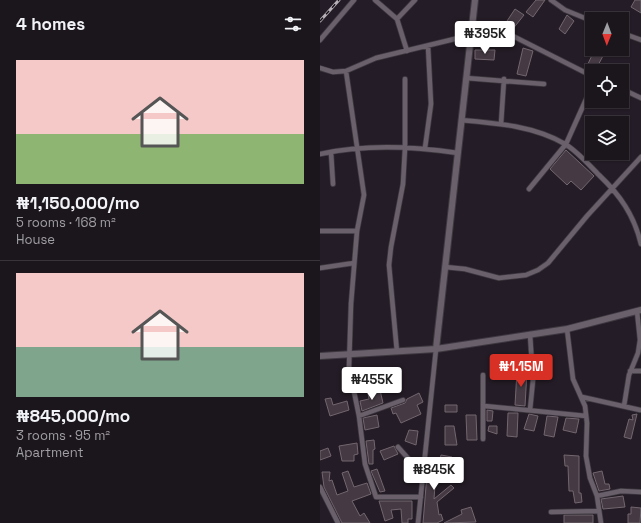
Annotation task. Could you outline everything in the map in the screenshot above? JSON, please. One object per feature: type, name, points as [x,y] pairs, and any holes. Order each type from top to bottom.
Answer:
[{"type":"street","points":[[320,40],[354,0]]},
{"type":"street","points":[[374,0],[397,19],[407,51]]},
{"type":"street","points":[[397,19],[415,0]]},
{"type":"street","points":[[418,523],[475,0]]},
{"type":"street","points":[[553,1],[576,16],[585,19]]},
{"type":"street","points":[[472,26],[499,29],[585,72]]},
{"type":"street","points":[[320,68],[334,72],[346,71],[376,58],[471,35]]},
{"type":"street","points":[[629,36],[641,40]]},
{"type":"street","points":[[425,148],[431,104],[428,46]]},
{"type":"street","points":[[346,71],[364,195],[357,231],[349,355],[351,380],[359,416],[365,464],[376,497],[421,497]]},
{"type":"street","points":[[466,78],[544,84]]},
{"type":"street","points":[[397,352],[389,265],[391,246],[401,196],[405,148],[404,79]]},
{"type":"street","points":[[501,124],[504,80]]},
{"type":"street","points":[[629,92],[641,98]]},
{"type":"street","points":[[529,189],[566,144],[585,102]]},
{"type":"street","points":[[461,120],[501,124],[538,132],[566,144],[612,187],[625,203],[633,219],[641,244]]},
{"type":"street","points":[[320,154],[358,147],[425,148],[458,153]]},
{"type":"street","points":[[331,152],[333,184]]},
{"type":"street","points":[[445,267],[465,269],[499,278],[526,275],[538,270],[548,263],[612,187],[641,157]]},
{"type":"street","points":[[320,231],[357,231]]},
{"type":"street","points":[[320,268],[354,263]]},
{"type":"street","points":[[320,356],[436,349],[567,329],[639,310],[640,340],[638,354],[630,370],[624,406]]},
{"type":"street","points":[[567,329],[573,378],[582,397],[586,416],[586,456],[590,478],[597,496],[601,523]]},
{"type":"street","points":[[530,334],[533,380],[530,410]]},
{"type":"street","points":[[630,370],[641,371]]},
{"type":"street","points":[[483,375],[483,439]]},
{"type":"street","points":[[582,397],[640,410]]},
{"type":"street","points":[[359,416],[403,400]]},
{"type":"street","points":[[484,406],[586,416]]},
{"type":"street","points":[[398,447],[414,465],[424,468]]},
{"type":"street","points":[[320,487],[338,523]]},
{"type":"street","points":[[597,496],[621,490],[641,492]]},
{"type":"street","points":[[551,512],[599,511]]},
{"type":"building","points":[[536,0],[545,0],[533,17],[526,12]]},
{"type":"building","points":[[635,0],[641,0],[641,13],[631,7]]},
{"type":"building","points":[[515,9],[524,15],[512,30],[505,24]]},
{"type":"building","points":[[567,15],[574,21],[565,34],[559,29]]},
{"type":"building","points":[[523,48],[533,51],[526,76],[517,74]]},
{"type":"building","points":[[475,50],[495,50],[494,60],[475,59]]},
{"type":"building","points":[[592,56],[603,56],[599,64],[588,64]]},
{"type":"building","points":[[566,150],[594,176],[581,190],[571,181],[567,185],[550,169]]},
{"type":"building","points":[[517,371],[527,371],[525,406],[515,405]]},
{"type":"building","points":[[380,390],[383,403],[362,411],[360,401],[369,399],[368,393]]},
{"type":"building","points":[[419,393],[423,402],[417,405],[421,414],[401,423],[396,413],[393,414],[391,408],[405,403],[407,399]]},
{"type":"building","points":[[331,398],[333,405],[347,401],[349,410],[330,416],[325,399]]},
{"type":"building","points":[[445,405],[457,405],[457,412],[445,412]]},
{"type":"building","points":[[487,410],[493,411],[492,421],[487,421]]},
{"type":"building","points":[[508,413],[518,413],[517,437],[507,436]]},
{"type":"building","points":[[529,414],[538,416],[534,431],[524,429]]},
{"type":"building","points":[[637,414],[631,439],[624,437],[629,419],[633,420],[632,415]]},
{"type":"building","points":[[377,415],[379,427],[365,430],[363,418]]},
{"type":"building","points":[[466,415],[476,415],[477,440],[467,440]]},
{"type":"building","points":[[547,416],[558,417],[554,437],[544,435]]},
{"type":"building","points":[[566,418],[579,419],[576,433],[563,430]]},
{"type":"building","points":[[445,426],[454,426],[457,445],[445,445]]},
{"type":"building","points":[[489,426],[497,426],[497,434],[488,431]]},
{"type":"building","points":[[409,430],[418,431],[416,445],[405,441]]},
{"type":"building","points":[[374,440],[375,449],[373,450],[373,464],[369,464],[366,441]]},
{"type":"building","points":[[357,443],[358,454],[354,455],[354,461],[342,461],[339,446]]},
{"type":"building","points":[[394,446],[398,454],[384,460],[380,451]]},
{"type":"building","points":[[328,448],[331,456],[320,460],[320,451]]},
{"type":"building","points":[[441,455],[452,457],[450,463],[445,462],[445,472],[436,471],[434,499],[451,485],[454,488],[437,502],[439,515],[441,514],[443,520],[437,523],[423,523],[428,462],[439,463]]},
{"type":"building","points":[[564,455],[579,456],[579,493],[581,493],[582,502],[575,503],[573,491],[569,491],[568,466],[565,466]]},
{"type":"building","points":[[377,469],[385,491],[380,492],[371,471]]},
{"type":"building","points":[[348,471],[354,487],[367,483],[371,494],[352,501],[360,516],[364,513],[370,523],[342,523],[324,487],[322,472],[330,472],[329,481],[332,480],[337,495],[348,491],[342,473]]},
{"type":"building","points":[[602,471],[605,484],[609,484],[610,489],[599,491],[593,473]]},
{"type":"building","points":[[623,496],[625,507],[603,509],[601,499]]},
{"type":"building","points":[[379,501],[412,501],[412,519],[408,519],[408,523],[402,523],[401,509],[391,510],[393,518],[385,521]]},
{"type":"building","points":[[471,507],[476,522],[444,523],[462,514],[461,510]]},
{"type":"building","points":[[631,507],[641,508],[640,523],[628,523],[628,514],[631,514]]},
{"type":"building","points":[[564,515],[593,515],[593,523],[564,523]]},
{"type":"railway","points":[[320,21],[339,0]]}]
